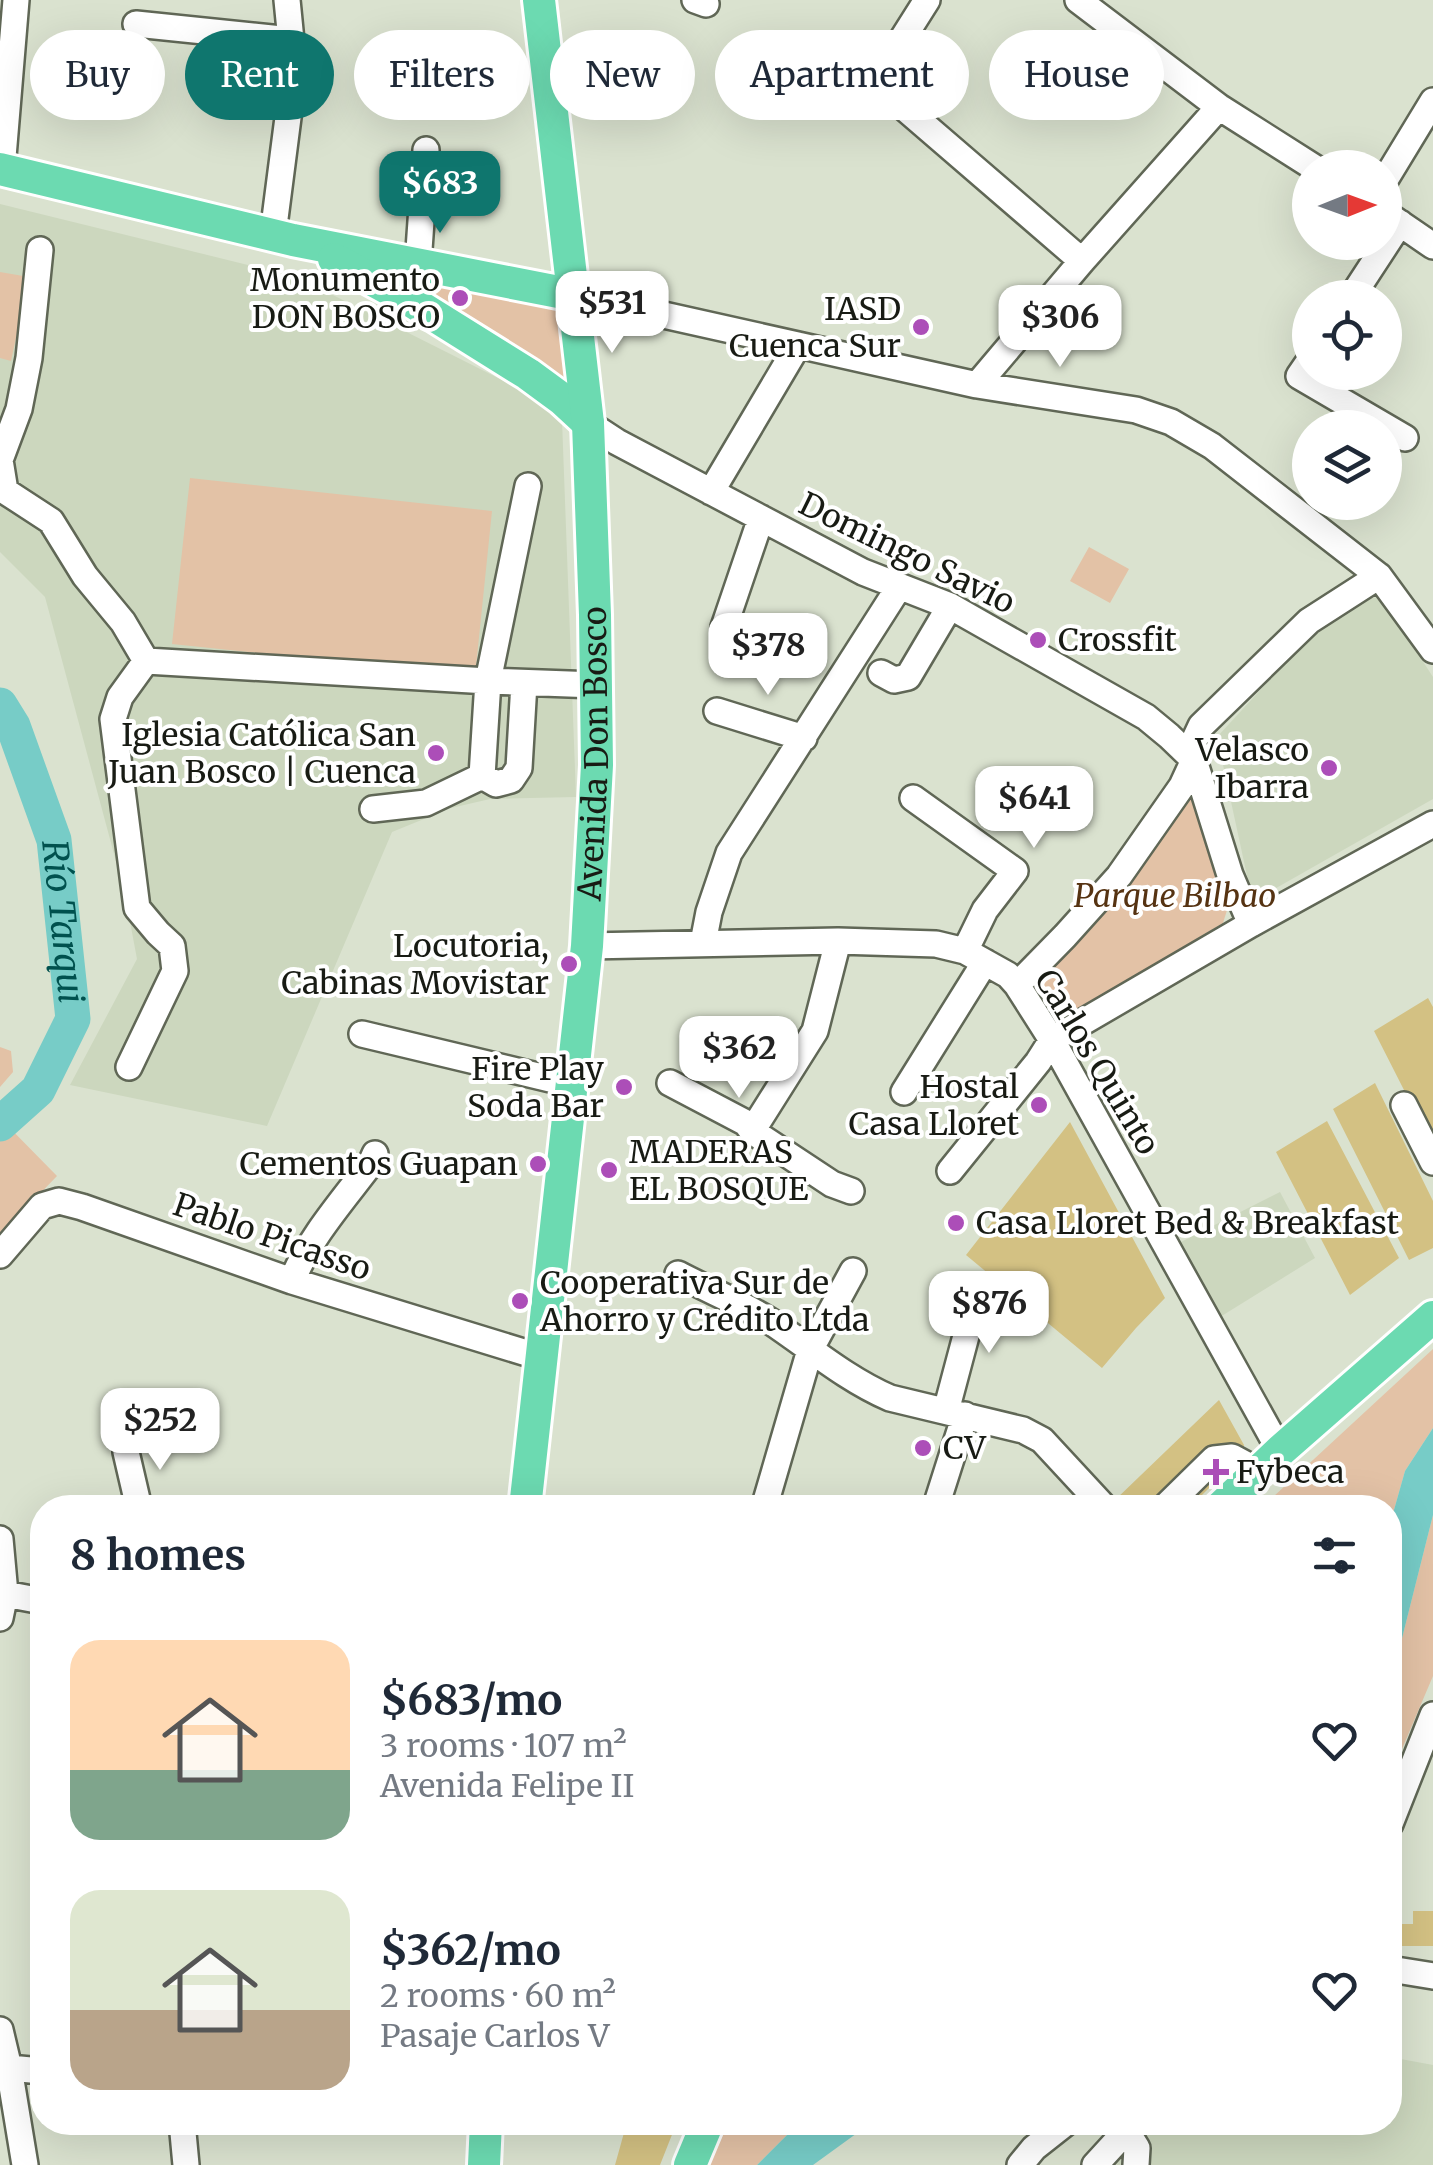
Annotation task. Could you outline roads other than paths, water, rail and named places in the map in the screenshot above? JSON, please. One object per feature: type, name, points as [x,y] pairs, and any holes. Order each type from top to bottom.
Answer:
[{"type":"main road","name":"Avenida Don Bosco","points":[[526,1495],[587,946],[597,765],[588,424],[539,0]]},
{"type":"main road","points":[[1,169],[283,237],[574,294]]},
{"type":"main road","points":[[283,237],[352,267],[512,363],[562,399],[588,424]]},
{"type":"main road","points":[[1234,1495],[1433,1317]]},
{"type":"main road","points":[[484,2165],[485,2135]]},
{"type":"main road","points":[[690,2165],[703,2135]]},
{"type":"street","points":[[1,169],[16,0]]},
{"type":"street","points":[[287,0],[290,30]]},
{"type":"street","points":[[927,0],[879,76],[879,86],[1082,261]]},
{"type":"street","points":[[1078,0],[1219,107],[1292,153]]},
{"type":"street","points":[[136,24],[194,30]]},
{"type":"street","points":[[1402,152],[1433,101]]},
{"type":"street","points":[[977,384],[1219,107]]},
{"type":"street","points":[[283,237],[291,120]]},
{"type":"street","points":[[418,264],[426,150]]},
{"type":"street","points":[[1402,224],[1433,246]]},
{"type":"street","points":[[40,250],[19,409],[0,460],[4,491],[51,521],[85,576],[123,622],[146,662]]},
{"type":"street","points":[[574,294],[977,384],[1136,410],[1171,422],[1212,446],[1379,576],[1433,650]]},
{"type":"street","points":[[712,492],[798,345]]},
{"type":"street","points":[[1323,390],[1404,438]]},
{"type":"street","name":"Domingo Savio","points":[[588,424],[863,572],[950,606],[1146,718],[1194,760]]},
{"type":"street","points":[[482,776],[488,681],[528,486]]},
{"type":"street","points":[[724,627],[762,518]]},
{"type":"street","points":[[1251,924],[1230,875],[1194,760],[1194,740],[1201,726],[1309,621],[1379,576]]},
{"type":"street","points":[[703,943],[709,912],[730,853],[899,587]]},
{"type":"street","points":[[880,673],[894,680],[908,677],[950,606]]},
{"type":"street","points":[[146,662],[596,686]]},
{"type":"street","points":[[129,1068],[175,970],[172,946],[138,908],[113,720],[120,697],[146,662]]},
{"type":"street","points":[[482,776],[496,784],[511,780],[518,768],[524,683]]},
{"type":"street","points":[[717,712],[804,738]]},
{"type":"street","points":[[1016,985],[1119,876],[1182,786],[1194,760]]},
{"type":"street","points":[[373,809],[426,804],[482,776]]},
{"type":"street","points":[[904,1092],[975,957],[985,910],[1014,870],[914,798]]},
{"type":"street","points":[[950,1172],[1052,1040],[1433,824]]},
{"type":"street","points":[[752,1131],[816,1030],[838,941]]},
{"type":"street","name":"Carlos Quinto","points":[[587,946],[838,941],[936,944],[975,957],[1008,975],[1052,1040],[1269,1461]]},
{"type":"street","points":[[362,1034],[571,1084]]},
{"type":"street","points":[[670,1082],[746,1122],[752,1131],[832,1184],[851,1191]]},
{"type":"street","points":[[1404,1104],[1433,1162]]},
{"type":"street","points":[[292,1281],[326,1222],[375,1154]]},
{"type":"street","name":"Pablo Picasso","points":[[0,1255],[42,1206],[59,1201],[292,1281],[542,1358]]},
{"type":"street","points":[[768,1495],[810,1350],[852,1271]]},
{"type":"street","points":[[678,1274],[768,1320],[876,1392],[1023,1430],[1042,1440],[1093,1495]]},
{"type":"street","points":[[938,1495],[979,1287]]},
{"type":"street","points":[[126,1452],[135,1495]]},
{"type":"street","points":[[1177,1495],[1214,1459],[1269,1461]]},
{"type":"street","points":[[0,1539],[3,1606],[30,1603]]},
{"type":"street","points":[[1402,1794],[1433,1715]]},
{"type":"street","points":[[1402,1971],[1433,1976]]},
{"type":"street","points":[[0,2030],[25,2165]]},
{"type":"street","points":[[9,2068],[30,2070]]},
{"type":"street","points":[[183,2135],[186,2165]]},
{"type":"street","points":[[1020,2165],[1050,2135]]},
{"type":"street","points":[[1095,2165],[1117,2135]]},
{"type":"street","points":[[1129,2135],[1137,2148],[1136,2165]]},
{"type":"water","points":[[1433,1428],[1433,1515],[1402,1638],[1402,1495],[1398,1495],[1405,1471]]},
{"type":"water","points":[[786,2135],[854,2135],[813,2165],[757,2165]]},
{"type":"waterway","name":"Río Tarqui","points":[[0,705],[13,726],[54,840],[73,1019],[38,1090],[0,1124]]},
{"type":"place","name":"Monumento DON BOSCO","points":[[460,298]]},
{"type":"place","name":"IASD Cuenca Sur","points":[[921,327]]},
{"type":"place","name":"Crossfit","points":[[1038,640]]},
{"type":"place","name":"Iglesia Católica San Juan Bosco | Cuenca","points":[[436,753]]},
{"type":"place","name":"Velasco Ibarra","points":[[1329,768]]},
{"type":"place","name":"Locutoria, Cabinas Movistar","points":[[569,964]]},
{"type":"place","name":"Fire Play Soda Bar","points":[[624,1087]]},
{"type":"place","name":"Hostal Casa Lloret","points":[[1039,1105]]},
{"type":"place","name":"Cementos Guapan","points":[[538,1164]]},
{"type":"place","name":"MADERAS EL BOSQUE","points":[[609,1170]]},
{"type":"place","name":"Casa Lloret Bed & Breakfast","points":[[956,1223]]},
{"type":"place","name":"Cooperativa Sur de Ahorro y Crédito Ltda","points":[[520,1301]]},
{"type":"place","name":"CV","points":[[923,1448]]},
{"type":"place","name":"Fybeca","points":[[1216,1472]]},
{"type":"park label","name":"Parque Bilbao","points":[[1175,896]]}]
